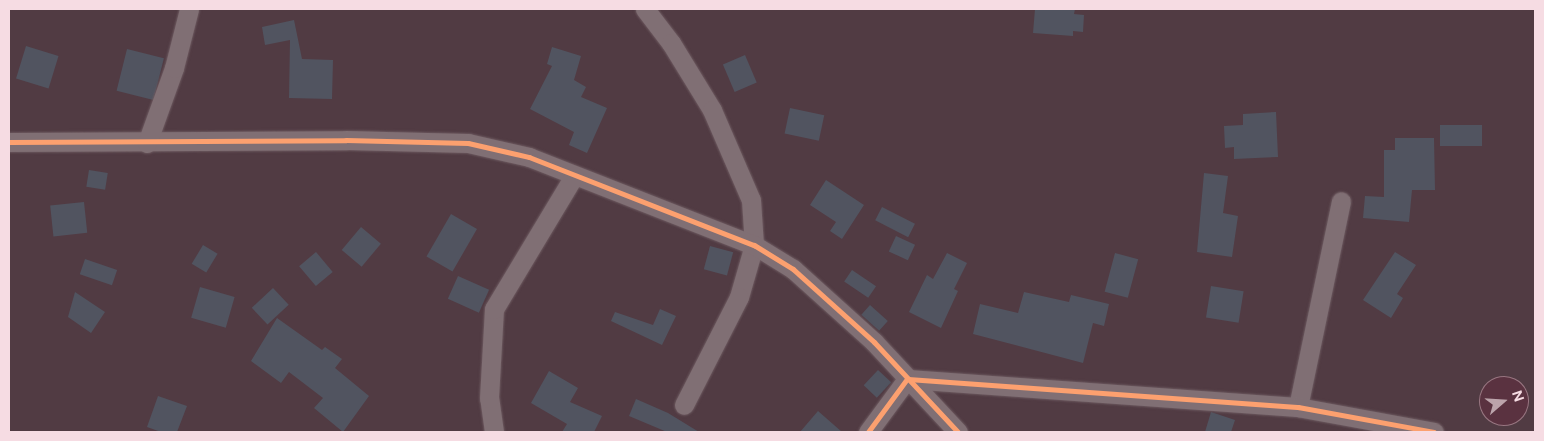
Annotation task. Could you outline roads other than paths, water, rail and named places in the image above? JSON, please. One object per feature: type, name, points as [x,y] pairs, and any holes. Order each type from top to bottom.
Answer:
[{"type":"street","points":[[148,143],[174,68],[189,9]]},
{"type":"street","points":[[645,9],[671,43],[712,110],[751,200],[754,244],[739,297],[684,404]]},
{"type":"street","points":[[9,142],[148,143],[346,140],[468,143],[529,157],[754,244],[793,270],[874,342],[907,380],[958,432]]},
{"type":"street","points":[[494,432],[489,398],[494,309],[574,176]]},
{"type":"street","points":[[1298,407],[1341,201]]},
{"type":"street","points":[[907,380],[1298,407],[1434,432]]},
{"type":"street","points":[[868,432],[907,380]]}]
